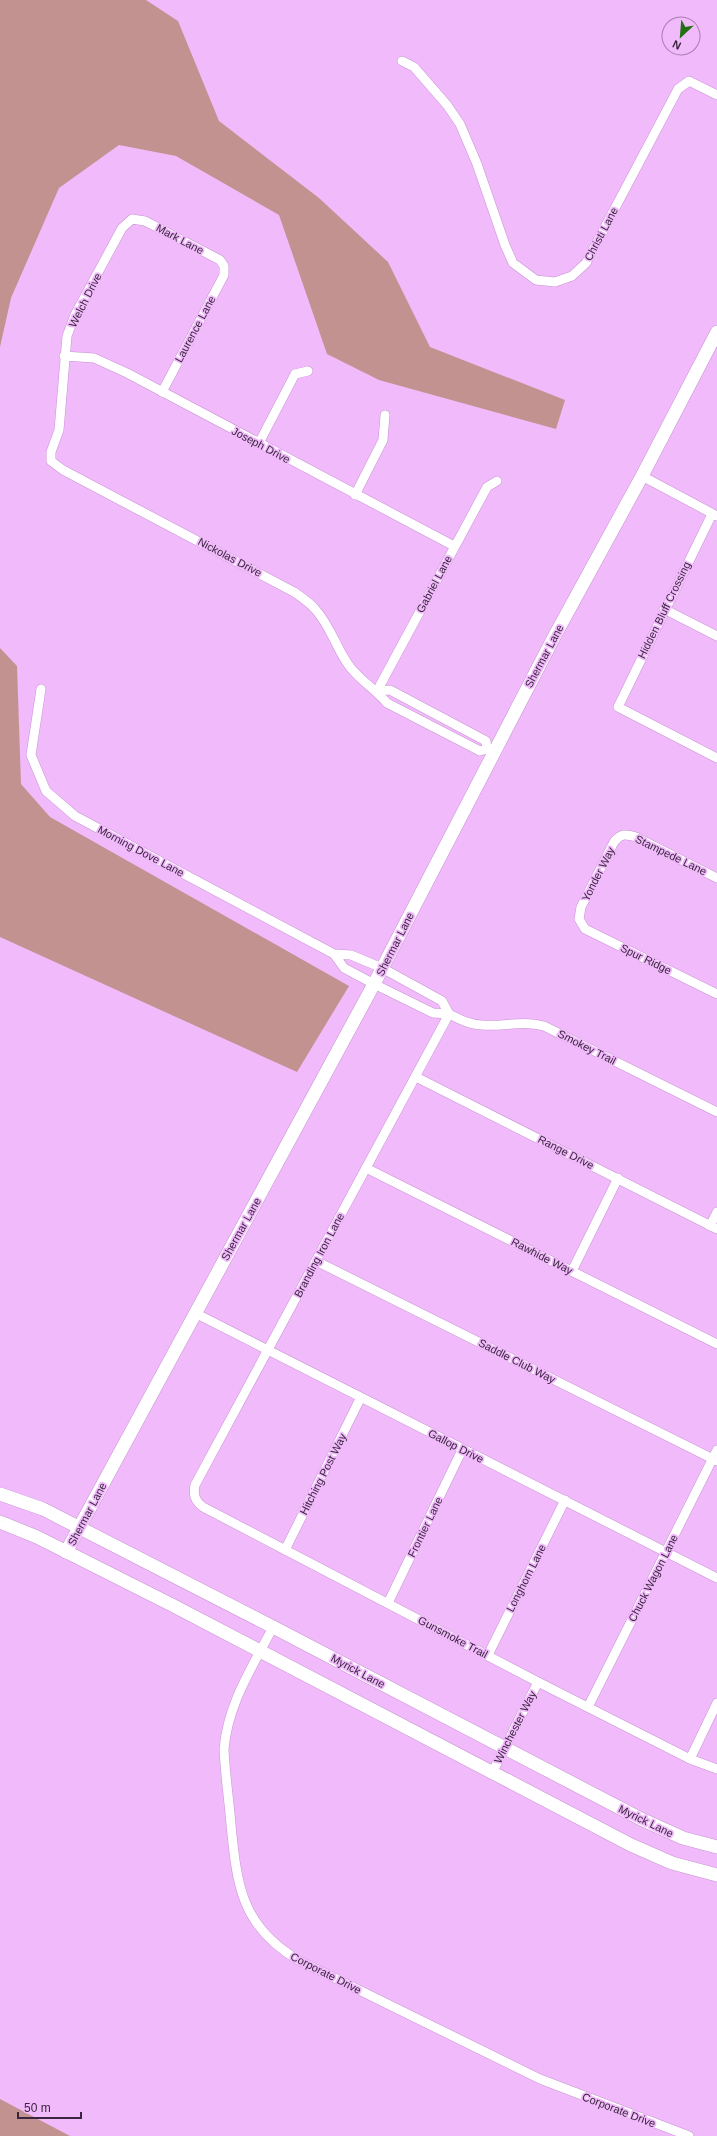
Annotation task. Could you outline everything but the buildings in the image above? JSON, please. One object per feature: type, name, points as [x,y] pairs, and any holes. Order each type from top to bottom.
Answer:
[{"type":"street","name":"Christi Lane","points":[[402,61],[414,67],[455,115],[478,164],[509,254],[520,269],[536,280],[555,282],[572,276],[586,263],[678,89],[689,81],[717,95]]},
{"type":"street","name":"Mark Lane","points":[[132,219],[149,223],[220,260],[224,266]]},
{"type":"street","name":"Welch Drive","points":[[51,460],[51,452],[59,430],[64,356],[67,336],[75,315],[122,228],[132,219]]},
{"type":"street","name":"Laurence Lane","points":[[162,392],[224,275],[224,266]]},
{"type":"street","name":"Shermar Lane","points":[[66,1552],[374,984],[490,750],[642,476],[717,332]]},
{"type":"street","name":"Joseph Drive","points":[[64,356],[94,358],[162,392],[454,546]]},
{"type":"street","points":[[259,443],[295,374],[308,371]]},
{"type":"street","points":[[355,494],[384,440],[385,415]]},
{"type":"street","name":"Nickolas Drive","points":[[51,460],[63,470],[294,592],[316,610],[350,668],[377,691],[387,703],[480,751],[490,750]]},
{"type":"street","points":[[642,476],[714,515]]},
{"type":"street","name":"Gabriel Lane","points":[[377,691],[487,487],[497,481]]},
{"type":"street","name":"Hidden Bluff Crossing","points":[[714,515],[664,609],[618,707],[717,758]]},
{"type":"street","points":[[664,609],[717,636]]},
{"type":"street","name":"Morning Dove Lane","points":[[41,689],[31,755],[46,791],[75,816],[334,954],[351,955],[382,968]]},
{"type":"street","points":[[377,691],[390,690],[486,741],[490,750]]},
{"type":"street","name":"Stampede Lane","points":[[624,834],[636,837],[717,878]]},
{"type":"street","name":"Yonder Way","points":[[579,919],[581,907],[614,842],[618,837],[624,834]]},
{"type":"street","name":"Spur Ridge","points":[[579,919],[585,929],[717,994]]},
{"type":"street","name":"Morning Dove Lane","points":[[334,954],[344,968],[374,984]]},
{"type":"street","points":[[382,968],[442,1001],[449,1014]]},
{"type":"street","name":"Smokey Trail","points":[[374,984],[433,1014],[449,1014],[460,1020],[480,1025],[518,1022],[544,1026],[717,1112]]},
{"type":"street","name":"Branding Iron Lane","points":[[194,1497],[195,1485],[449,1014]]},
{"type":"street","name":"Range Drive","points":[[416,1077],[714,1227]]},
{"type":"street","name":"Rawhide Way","points":[[366,1168],[717,1344]]},
{"type":"street","points":[[572,1271],[618,1178]]},
{"type":"street","points":[[714,1227],[717,1212]]},
{"type":"street","name":"Saddle Club Way","points":[[316,1261],[715,1460]]},
{"type":"street","name":"Gallop Drive","points":[[195,1314],[360,1399],[565,1500],[717,1578]]},
{"type":"street","name":"Hitching Post Way","points":[[285,1550],[360,1399]]},
{"type":"street","name":"Frontier Lane","points":[[388,1603],[462,1450]]},
{"type":"street","name":"Chuck Wagon Lane","points":[[588,1707],[666,1552],[715,1460],[717,1450]]},
{"type":"street","name":"Myrick Lane","points":[[0,1494],[43,1509],[671,1834],[717,1847]]},
{"type":"street","name":"Gunsmoke Trail","points":[[194,1497],[203,1507],[538,1682],[690,1759],[717,1769]]},
{"type":"street","name":"Longhorn Lane","points":[[488,1655],[565,1500]]},
{"type":"street","points":[[0,1522],[37,1536],[653,1856],[717,1875]]},
{"type":"street","name":"Corporate Drive","points":[[273,1627],[233,1705],[226,1729],[224,1749],[238,1883],[250,1912],[267,1936],[281,1950],[298,1960],[540,2079],[689,2136]]},
{"type":"street","name":"Winchester Way","points":[[492,1773],[538,1682]]},
{"type":"street","points":[[690,1759],[717,1703]]},
{"type":"shaded area","points":[[0,0],[146,0],[178,21],[219,121],[319,198],[388,262],[430,347],[565,400],[556,429],[379,380],[327,354],[279,215],[176,156],[119,145],[59,188],[11,298],[0,347]]},
{"type":"shaded area","points":[[0,648],[17,666],[21,784],[50,817],[349,986],[297,1072],[0,937]]},
{"type":"shaded area","points":[[0,2099],[70,2136],[0,2136]]}]
